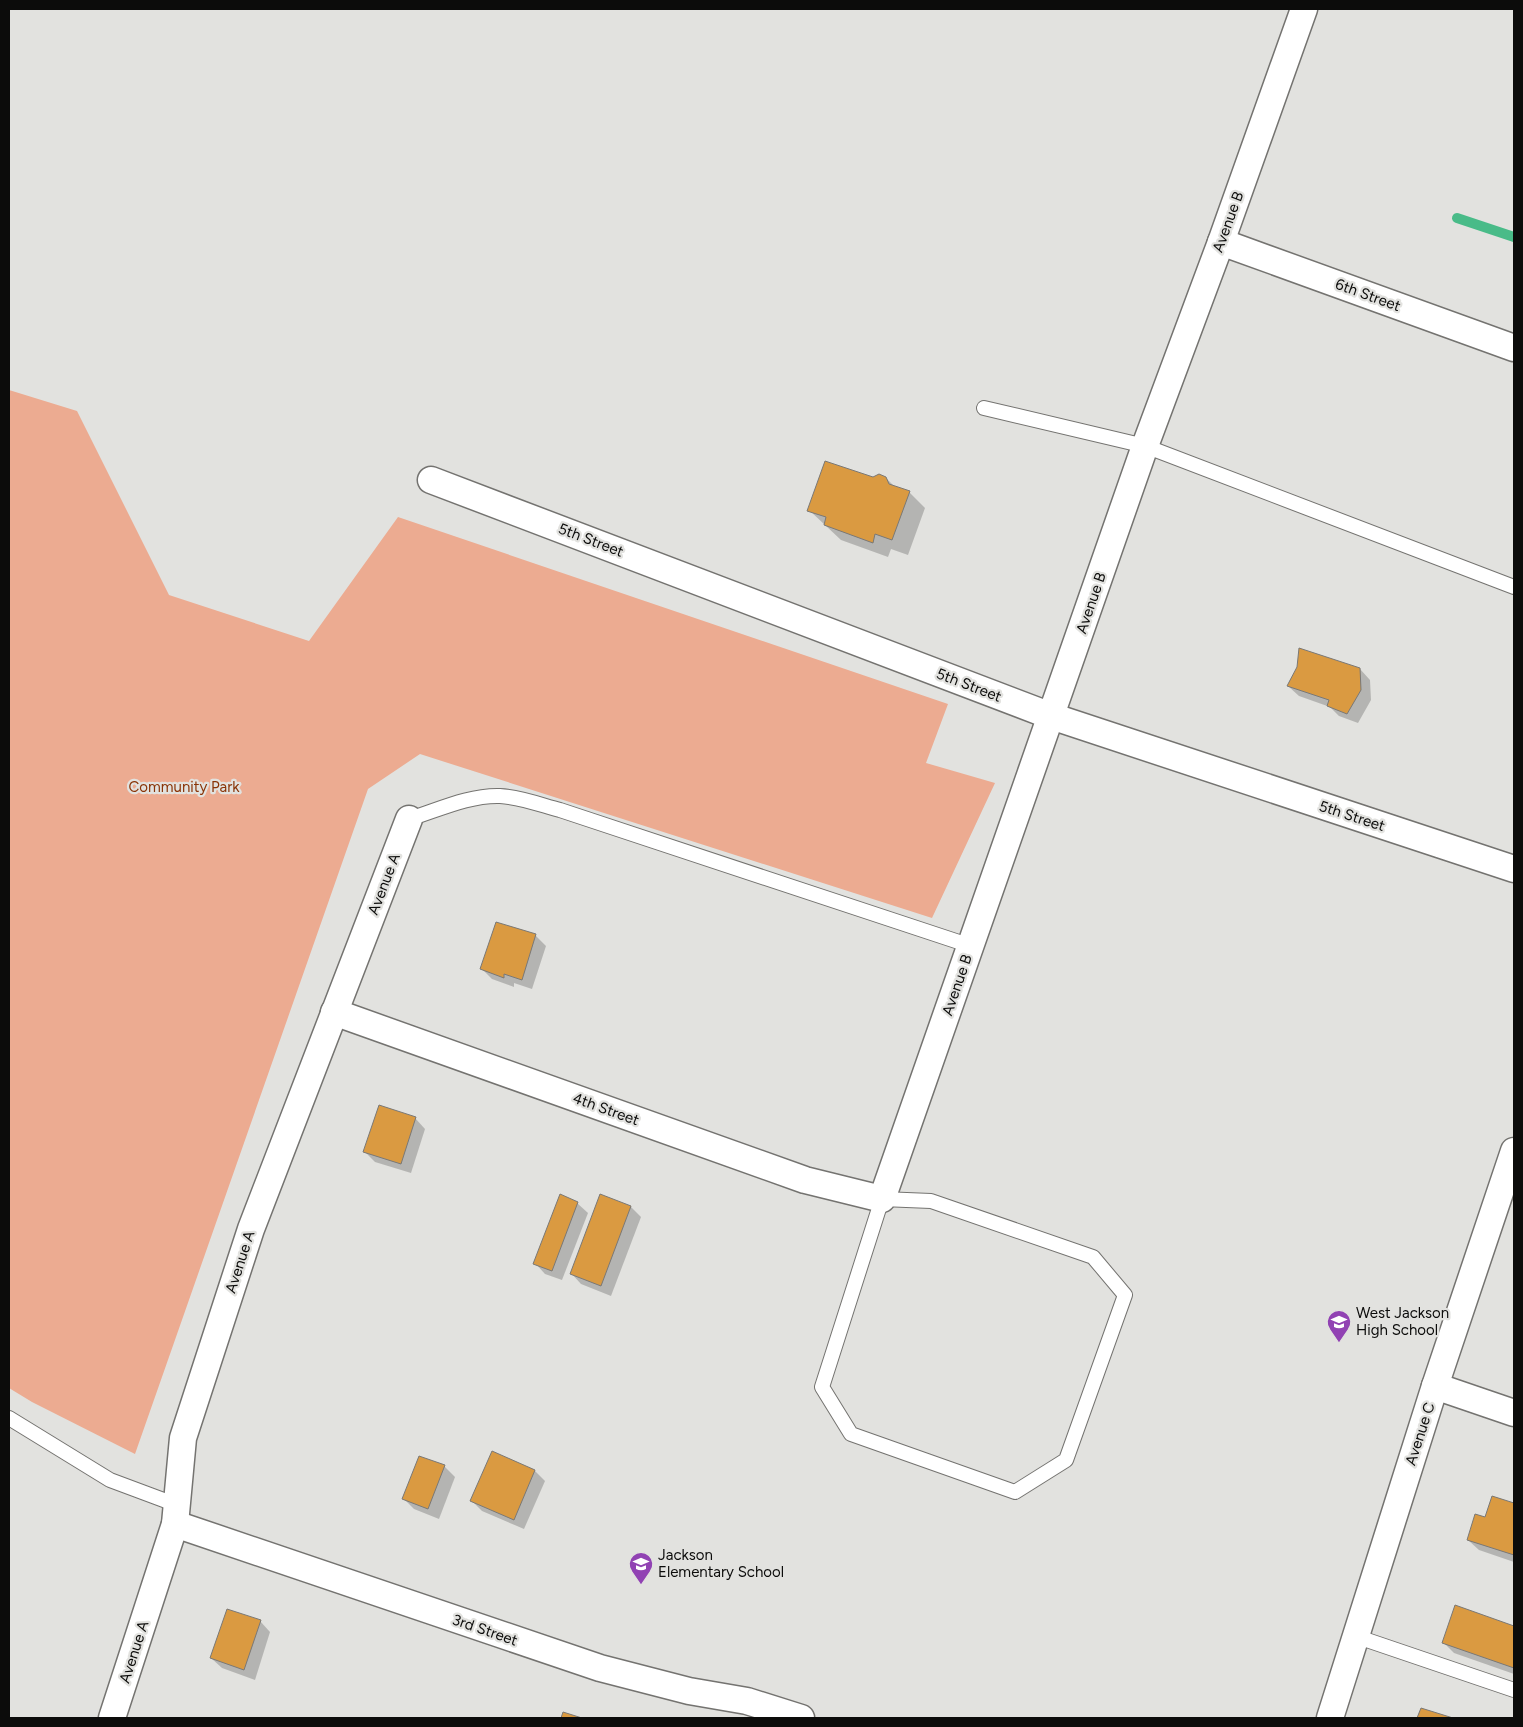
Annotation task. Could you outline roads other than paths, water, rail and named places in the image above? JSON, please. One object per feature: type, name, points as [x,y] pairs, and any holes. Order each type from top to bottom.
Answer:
[{"type":"street","name":"Avenue B","points":[[882,1199],[1145,446],[1221,242],[1304,9]]},
{"type":"street","name":"6th Street","points":[[1221,242],[1514,348]]},
{"type":"street","name":"5th Street","points":[[431,480],[1051,716],[1514,870]]},
{"type":"street","name":"Avenue A","points":[[112,1718],[176,1514],[186,1428],[250,1229],[409,819]]},
{"type":"street","name":"4th Street","points":[[334,1012],[805,1180],[882,1199]]},
{"type":"street","name":"Avenue C","points":[[1330,1718],[1436,1386],[1514,1151]]},
{"type":"street","points":[[1436,1386],[1514,1413]]},
{"type":"street","name":"3rd Street","points":[[176,1514],[600,1668],[689,1691],[723,1708],[747,1700],[800,1718]]},
{"type":"lane","points":[[984,408],[1145,446],[1514,587]]},
{"type":"lane","points":[[409,819],[469,799],[499,796],[517,798],[560,810],[971,946]]},
{"type":"lane","points":[[882,1199],[931,1201],[1093,1257],[1125,1295],[1066,1460],[1015,1492],[851,1434],[822,1387],[882,1199]]},
{"type":"lane","points":[[9,1418],[110,1480],[176,1514]]},
{"type":"lane","points":[[1355,1636],[1514,1690]]},
{"type":"waterway","points":[[1457,218],[1514,237]]},
{"type":"place","name":"West Jackson High School","points":[[1339,1343]]},
{"type":"place","name":"Jackson Elementary School","points":[[641,1585]]},
{"type":"park label","name":"Community Park","points":[[184,787]]}]
